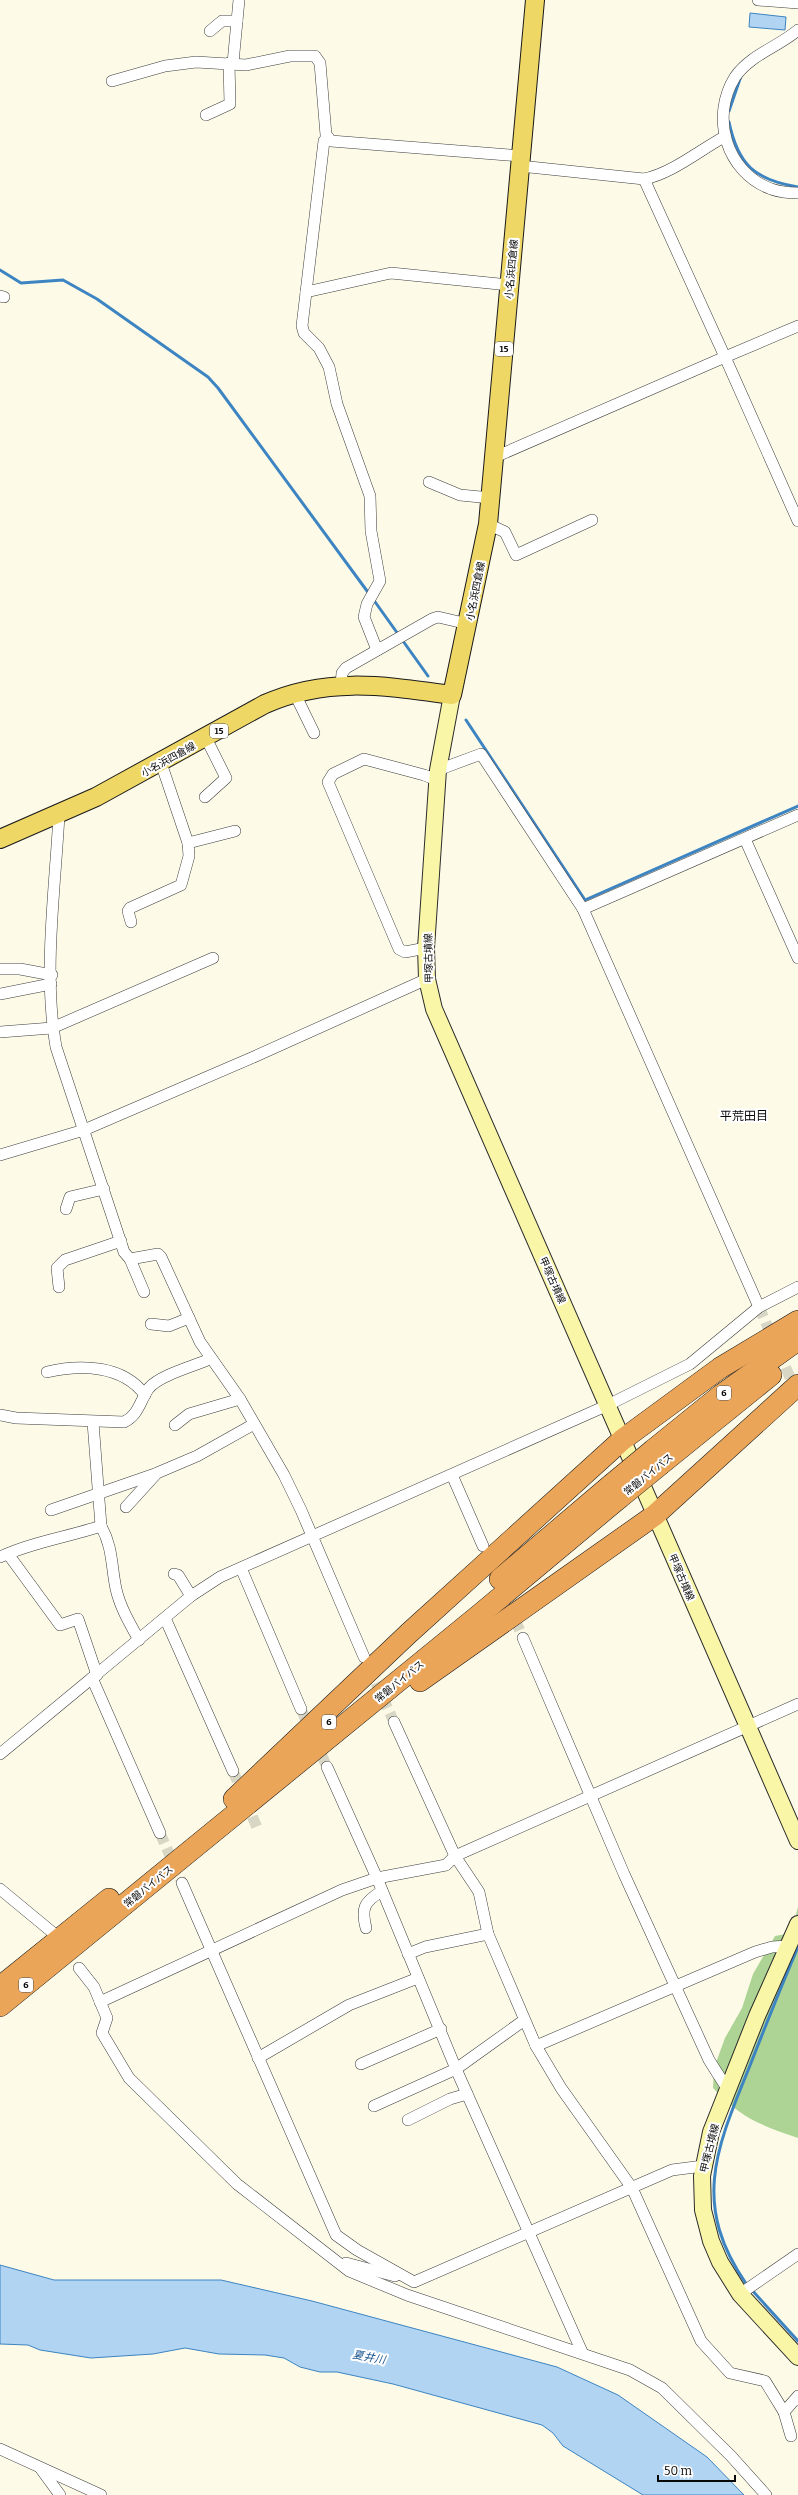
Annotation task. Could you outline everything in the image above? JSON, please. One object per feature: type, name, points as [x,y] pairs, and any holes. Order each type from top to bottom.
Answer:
[{"type":"highway","points":[[231,1802],[409,1633],[622,1440],[720,1368],[798,1321]]},
{"type":"highway","name":"常磐バイパス","points":[[657,1457],[721,1395],[798,1340]]},
{"type":"highway","name":"常磐バイパス","points":[[0,2006],[46,1959],[231,1802],[363,1694],[657,1457],[798,1356]]},
{"type":"highway","points":[[179,1874],[208,1846],[356,1728],[465,1648],[655,1515],[798,1385]]},
{"type":"highway","name":"常磐バイパス","points":[[0,1987],[179,1874],[615,1491]]},
{"type":"main road","name":"小名浜四倉線","points":[[0,839],[59,815],[161,763],[265,704],[294,692],[320,687],[341,686],[405,688],[452,695],[488,524],[535,0]]},
{"type":"main road","name":"甲塚古墳線","points":[[452,695],[438,775],[426,948],[427,979],[434,1009],[798,1841]]},
{"type":"main road","name":"甲塚古墳線","points":[[798,1924],[757,2016],[711,2132],[703,2166],[703,2210],[711,2241],[720,2262],[746,2290],[798,2357]]},
{"type":"street","points":[[206,115],[230,104],[231,63],[239,0]]},
{"type":"street","points":[[758,0],[798,3]]},
{"type":"street","points":[[210,30],[222,21],[237,21]]},
{"type":"street","points":[[798,30],[750,61],[735,78],[725,102],[724,137],[738,164],[753,179],[775,190],[798,193]]},
{"type":"street","points":[[112,81],[165,66],[196,62],[246,65],[290,56],[315,56],[320,63],[328,138]]},
{"type":"street","points":[[328,138],[331,141],[520,161],[644,179],[656,176],[724,137]]},
{"type":"street","points":[[328,138],[324,141],[302,326],[304,333],[319,348],[329,367],[337,404],[370,496],[371,531],[380,577],[376,591],[367,604],[364,617],[377,650]]},
{"type":"street","points":[[644,179],[798,521]]},
{"type":"street","points":[[306,292],[391,273],[509,285]]},
{"type":"street","points":[[495,457],[798,326]]},
{"type":"street","points":[[429,482],[460,495],[491,498]]},
{"type":"street","points":[[488,524],[505,532],[516,554],[592,520]]},
{"type":"street","points":[[341,686],[342,673],[346,668],[438,617],[468,624]]},
{"type":"street","points":[[294,692],[314,733]]},
{"type":"street","points":[[205,797],[226,778],[206,738]]},
{"type":"street","points":[[426,948],[405,952],[399,948],[328,782],[333,774],[364,759],[424,775],[438,775],[482,754],[584,909],[759,1307]]},
{"type":"street","points":[[132,922],[128,911],[130,908],[182,885],[189,856],[188,843],[161,763]]},
{"type":"street","points":[[59,815],[52,980],[52,1028],[56,1047],[124,1252],[130,1259],[144,1292]]},
{"type":"street","points":[[584,909],[798,815]]},
{"type":"street","points":[[188,843],[235,831]]},
{"type":"street","points":[[745,839],[798,958]]},
{"type":"street","points":[[0,1032],[52,1028],[213,958]]},
{"type":"street","points":[[0,969],[20,969],[52,980]]},
{"type":"street","points":[[0,1155],[84,1130],[256,1056],[427,979]]},
{"type":"street","points":[[0,994],[52,980]]},
{"type":"street","points":[[66,1209],[70,1197],[104,1189]]},
{"type":"street","points":[[58,1286],[57,1268],[65,1260],[121,1241]]},
{"type":"street","points":[[130,1259],[158,1254],[161,1257],[210,1359],[240,1399],[284,1475],[364,1657]]},
{"type":"street","points":[[0,1754],[191,1596],[220,1577],[608,1405],[690,1364],[759,1307],[798,1287]]},
{"type":"street","points":[[151,1324],[169,1326],[189,1318]]},
{"type":"street","points":[[0,1415],[16,1418],[124,1422],[131,1419],[150,1388],[162,1379],[210,1359]]},
{"type":"street","points":[[47,1372],[73,1367],[112,1372],[124,1375],[138,1385],[145,1396]]},
{"type":"street","points":[[176,1425],[189,1414],[240,1399]]},
{"type":"street","points":[[93,1422],[100,1494],[101,1526],[111,1547],[116,1590],[124,1613],[139,1640]]},
{"type":"street","points":[[50,1510],[100,1494],[157,1473],[197,1456],[254,1424]]},
{"type":"street","points":[[126,1507],[157,1473]]},
{"type":"street","points":[[452,1475],[483,1546]]},
{"type":"street","points":[[101,1526],[4,1555],[60,1625],[78,1619],[94,1677],[160,1833]]},
{"type":"street","points":[[241,1568],[301,1709]]},
{"type":"street","points":[[174,1574],[178,1575],[191,1596]]},
{"type":"street","points":[[165,1618],[233,1771]]},
{"type":"street","points":[[523,1638],[592,1795],[624,1874],[709,2060],[728,2090]]},
{"type":"street","points":[[100,2002],[213,1952],[283,1916],[377,1878],[446,1865],[455,1856],[798,1704]]},
{"type":"street","points":[[394,1722],[455,1856],[479,1892],[488,1934],[523,2021],[536,2046],[561,2088],[632,2188],[701,2341],[730,2373],[765,2381],[784,2412],[792,2436]]},
{"type":"street","points":[[327,1767],[377,1878],[418,1978],[441,2029],[456,2069],[529,2230],[582,2352]]},
{"type":"street","points":[[179,1874],[336,2235],[357,2250],[410,2280],[422,2300]]},
{"type":"street","points":[[0,1889],[52,1932]]},
{"type":"street","points":[[366,1928],[363,1910],[366,1904],[382,1891]]},
{"type":"street","points":[[408,1954],[425,1947],[488,1934]]},
{"type":"street","points":[[536,2046],[755,1952],[772,1947],[789,1946]]},
{"type":"street","points":[[79,1968],[94,1987],[107,2018],[102,2033],[129,2078],[237,2184],[335,2260],[349,2270],[422,2300],[582,2352],[630,2370],[662,2388],[731,2456],[766,2495]]},
{"type":"street","points":[[258,2058],[349,2005],[418,1978]]},
{"type":"street","points":[[374,2106],[456,2069],[523,2021]]},
{"type":"street","points":[[361,2064],[441,2029]]},
{"type":"street","points":[[408,2120],[450,2099],[467,2094]]},
{"type":"street","points":[[335,2260],[410,2280],[672,2170],[703,2166]]},
{"type":"street","points":[[746,2290],[798,2254]]},
{"type":"street","points":[[784,2412],[798,2396]]},
{"type":"street","points":[[0,2449],[41,2469],[101,2495]]},
{"type":"street","points":[[41,2469],[60,2495]]},
{"type":"green space","points":[[798,1907],[798,2138],[773,2129],[742,2114],[713,2088],[714,2068],[725,2038],[742,2008],[753,1974],[775,1936],[791,1933]]},
{"type":"water","points":[[750,13],[786,17],[785,30],[749,27]]},
{"type":"water","name":"夏井川","points":[[0,2265],[54,2280],[221,2280],[312,2301],[557,2367],[618,2395],[707,2457],[744,2495],[643,2495],[563,2446],[553,2433],[542,2425],[393,2384],[337,2372],[320,2372],[300,2367],[284,2358],[265,2355],[219,2354],[185,2348],[153,2354],[91,2358],[40,2350],[28,2345],[0,2344]]},
{"type":"waterway","points":[[729,111],[741,76]]},
{"type":"waterway","points":[[729,122],[733,137],[743,160],[751,168],[770,180],[798,187]]},
{"type":"waterway","points":[[0,270],[21,283],[63,280],[97,299],[208,377],[218,388],[370,595]]},
{"type":"waterway","points":[[373,599],[428,676]]},
{"type":"waterway","points":[[466,720],[585,900],[798,806]]},
{"type":"waterway","points":[[747,2285],[730,2256],[719,2229],[714,2203],[715,2177],[719,2151],[737,2097],[798,1947]]},
{"type":"waterway","points":[[751,2289],[798,2341]]},
{"type":"tunnel","points":[[759,1307],[796,1391]]},
{"type":"tunnel","points":[[502,1590],[523,1638]]},
{"type":"tunnel","points":[[369,1668],[394,1722]]},
{"type":"tunnel","points":[[301,1709],[327,1767]]},
{"type":"tunnel","points":[[233,1771],[258,1830]]},
{"type":"tunnel","points":[[160,1833],[182,1883]]},
{"type":"district","name":"平荒田目","points":[[744,1116]]}]
